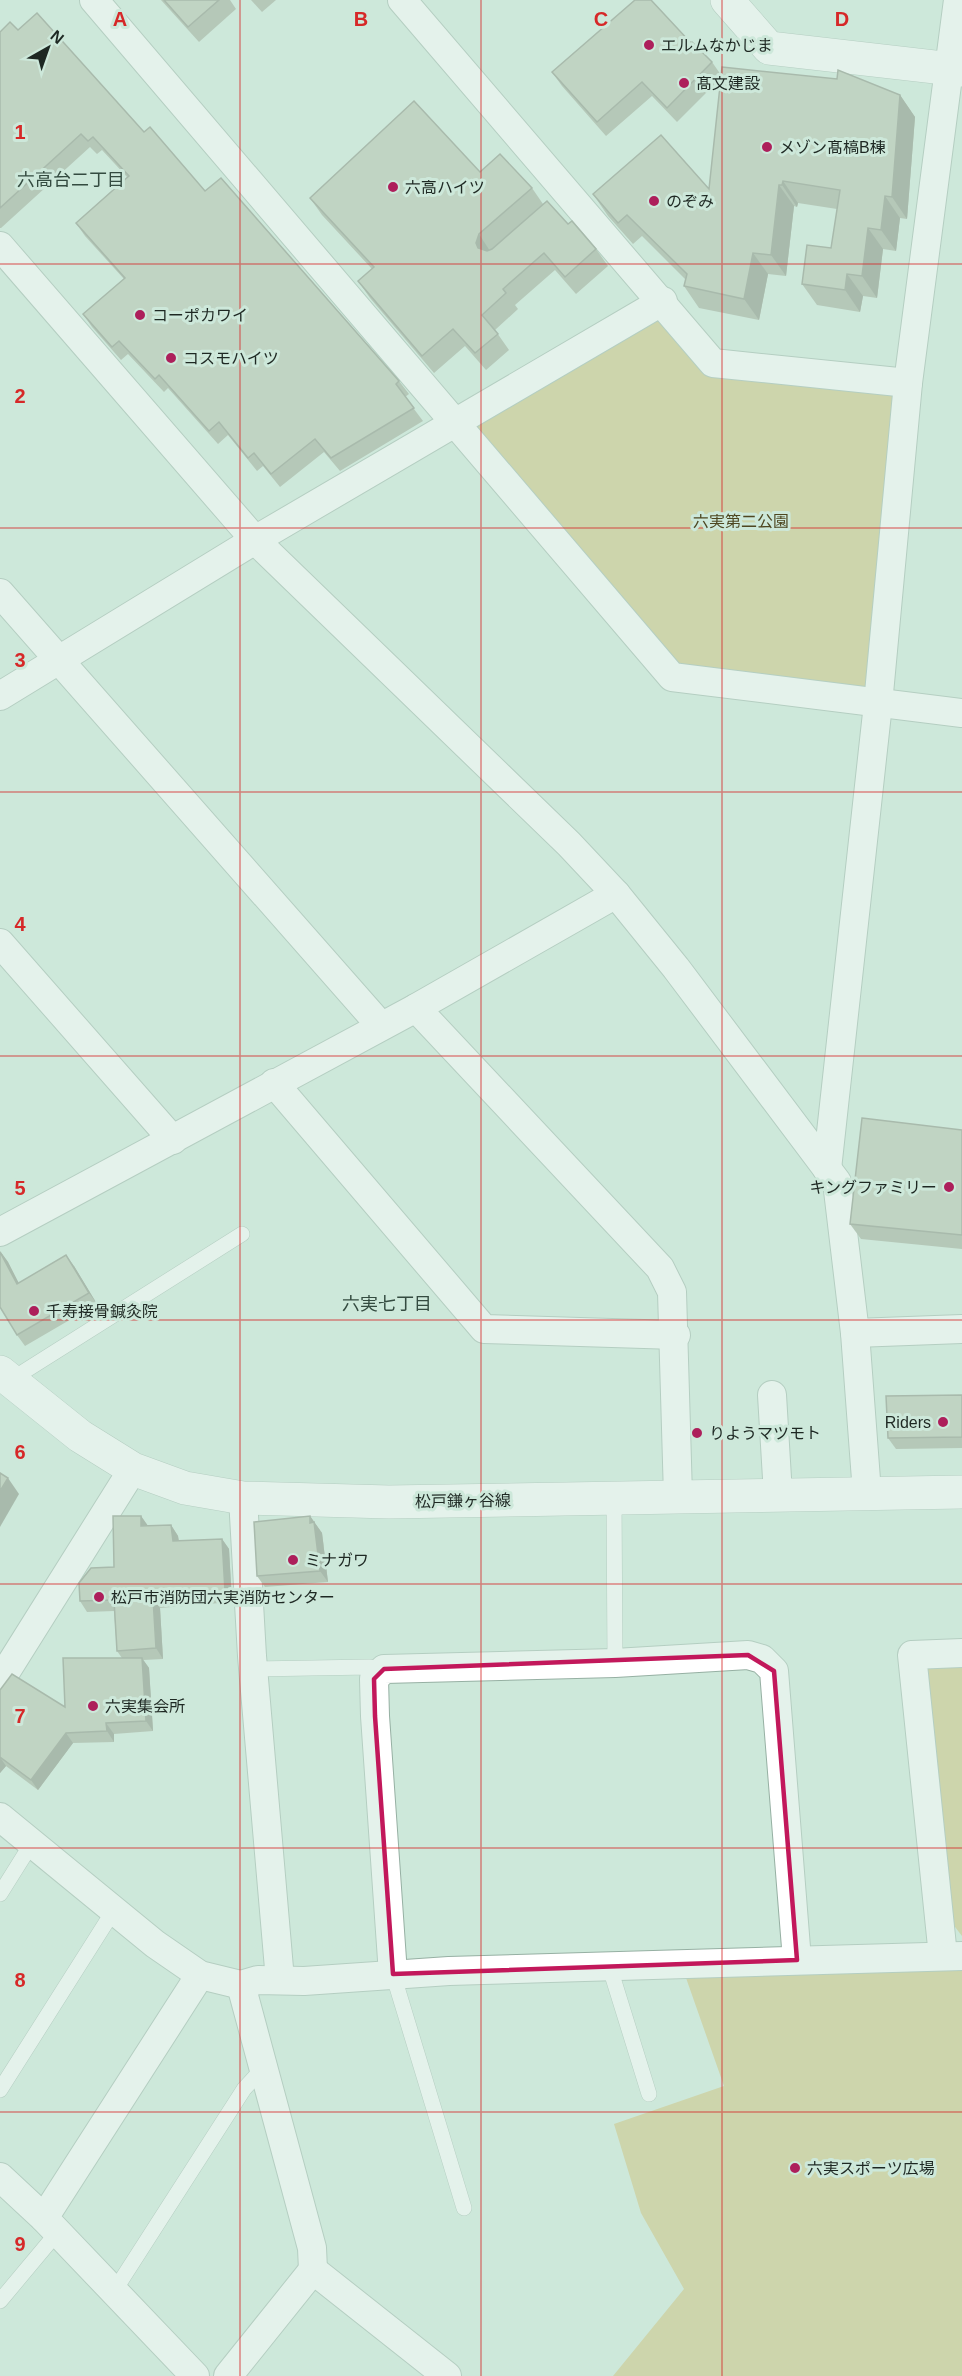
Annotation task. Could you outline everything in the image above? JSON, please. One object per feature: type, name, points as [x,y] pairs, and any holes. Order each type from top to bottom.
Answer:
[{"type":"main road","points":[[727,0],[769,48],[956,70]]},
{"type":"main road","name":"松戸鎌ヶ谷線","points":[[5,1377],[80,1436],[133,1469],[185,1488],[243,1498],[389,1502],[962,1492]]},
{"type":"street","points":[[94,0],[672,677],[962,713]]},
{"type":"street","points":[[402,0],[565,199],[663,301],[713,363],[908,383]]},
{"type":"street","points":[[827,1169],[878,704],[908,383],[956,70],[958,0]]},
{"type":"street","points":[[0,246],[255,540],[569,844],[616,894],[676,968],[837,1182],[855,1333],[867,1493]]},
{"type":"street","points":[[0,696],[255,540],[663,301]]},
{"type":"street","points":[[0,593],[381,1026]]},
{"type":"street","points":[[0,1232],[416,1008],[616,894]]},
{"type":"street","points":[[0,943],[173,1140]]},
{"type":"street","points":[[416,1008],[660,1268],[672,1293],[676,1335],[678,1496]]},
{"type":"street","points":[[274,1083],[484,1329],[676,1335]]},
{"type":"street","points":[[855,1333],[962,1329]]},
{"type":"street","points":[[772,1395],[778,1495]]},
{"type":"street","points":[[0,1681],[133,1469]]},
{"type":"street","points":[[243,1498],[280,1980]]},
{"type":"street","points":[[0,1817],[155,1944],[200,1975],[241,1985],[258,1980],[304,1981],[393,1974],[609,1965],[952,1956],[912,1655],[962,1653]]},
{"type":"street","points":[[393,1974],[375,1716],[374,1679],[384,1669],[615,1663],[748,1655],[762,1659],[774,1671],[797,1960]]},
{"type":"street","points":[[50,2226],[200,1975]]},
{"type":"street","points":[[228,2376],[313,2270],[312,2248],[241,1985]]},
{"type":"street","points":[[0,2177],[195,2376]]},
{"type":"street","points":[[313,2270],[447,2376]]},
{"type":"lane","points":[[5,1377],[242,1234]]},
{"type":"lane","points":[[614,1498],[615,1663]]},
{"type":"lane","points":[[255,1669],[369,1667],[384,1669]]},
{"type":"lane","points":[[0,1894],[32,1843]]},
{"type":"lane","points":[[0,2090],[114,1910]]},
{"type":"lane","points":[[609,1965],[649,2094]]},
{"type":"lane","points":[[393,1974],[464,2208]]},
{"type":"lane","points":[[113,2293],[244,2089],[264,2067]]},
{"type":"lane","points":[[0,2301],[50,2226]]},
{"type":"highlighted area","points":[[748,1655],[774,1671],[797,1960],[393,1974],[375,1716],[374,1679],[384,1669]]},
{"type":"green space","name":"六実第二公園","points":[[663,301],[713,363],[908,383],[878,704],[672,677],[455,423]]},
{"type":"green space","points":[[962,1666],[962,1936],[952,1923],[926,1668]]},
{"type":"green space","name":"六実スポーツ広場","points":[[962,1969],[962,2376],[613,2376],[684,2289],[641,2213],[614,2124],[724,2086],[685,1975]]},
{"type":"building","points":[[164,0],[219,0],[188,27]]},
{"type":"building","points":[[635,0],[651,0],[712,62],[667,108],[642,82],[597,122],[552,72]]},
{"type":"building","points":[[37,13],[144,132],[150,127],[205,191],[221,178],[399,381],[396,384],[414,408],[331,458],[315,439],[271,474],[254,453],[248,458],[219,422],[209,431],[159,375],[155,379],[119,341],[112,347],[83,314],[125,278],[76,223],[129,176],[93,137],[88,141],[81,134],[0,208],[0,32],[10,22],[18,30]]},
{"type":"building","points":[[722,67],[837,79],[838,70],[900,95],[892,197],[885,196],[881,230],[868,228],[862,276],[847,274],[845,290],[802,284],[807,245],[831,248],[840,190],[783,181],[782,185],[779,185],[771,255],[753,253],[744,299],[684,286],[687,274],[627,215],[618,223],[593,194],[661,135],[709,189]]},
{"type":"building","points":[[414,101],[480,172],[500,154],[532,188],[479,234],[476,243],[478,248],[487,251],[492,249],[547,201],[568,224],[572,221],[596,249],[565,277],[544,253],[503,289],[506,293],[482,315],[498,334],[475,353],[453,329],[422,356],[358,281],[374,267],[310,198]]},
{"type":"building","points":[[862,1118],[962,1130],[962,1235],[850,1224]]},
{"type":"building","points":[[0,1252],[17,1284],[66,1255],[89,1293],[17,1335],[0,1307]]},
{"type":"building","points":[[962,1395],[962,1437],[888,1438],[886,1396]]},
{"type":"building","points":[[0,1473],[8,1478],[0,1491]]},
{"type":"building","points":[[113,1516],[141,1516],[141,1526],[171,1525],[173,1541],[222,1539],[225,1591],[153,1598],[156,1648],[117,1651],[114,1600],[80,1601],[79,1583],[91,1568],[114,1567]]},
{"type":"building","points":[[310,1516],[310,1523],[314,1522],[320,1571],[257,1576],[254,1522]]},
{"type":"building","points":[[63,1658],[142,1658],[146,1721],[106,1723],[107,1731],[66,1733],[31,1780],[0,1757],[0,1690],[12,1674],[65,1707]]},
{"type":"place","name":"エルムなかじま","points":[[649,45]]},
{"type":"place","name":"髙文建設","points":[[684,83]]},
{"type":"place","name":"メゾン髙槁B棟","points":[[767,147]]},
{"type":"place","name":"六高ハイツ","points":[[393,187]]},
{"type":"place","name":"のぞみ","points":[[654,201]]},
{"type":"place","name":"コーポカワイ","points":[[140,315]]},
{"type":"place","name":"コスモハイツ","points":[[171,358]]},
{"type":"place","name":"キングファミリー","points":[[949,1187]]},
{"type":"place","name":"千寿接骨鍼灸院","points":[[34,1311]]},
{"type":"place","name":"Riders","points":[[943,1422]]},
{"type":"place","name":"りようマツモト","points":[[697,1433]]},
{"type":"place","name":"ミナガワ","points":[[293,1560]]},
{"type":"place","name":"松戸市消防団六実消防センター","points":[[99,1597]]},
{"type":"place","name":"六実集会所","points":[[93,1706]]},
{"type":"place","name":"六実スポーツ広場","points":[[795,2168]]},
{"type":"district","name":"六高台二丁目","points":[[71,180]]},
{"type":"district","name":"六実七丁目","points":[[387,1304]]}]
